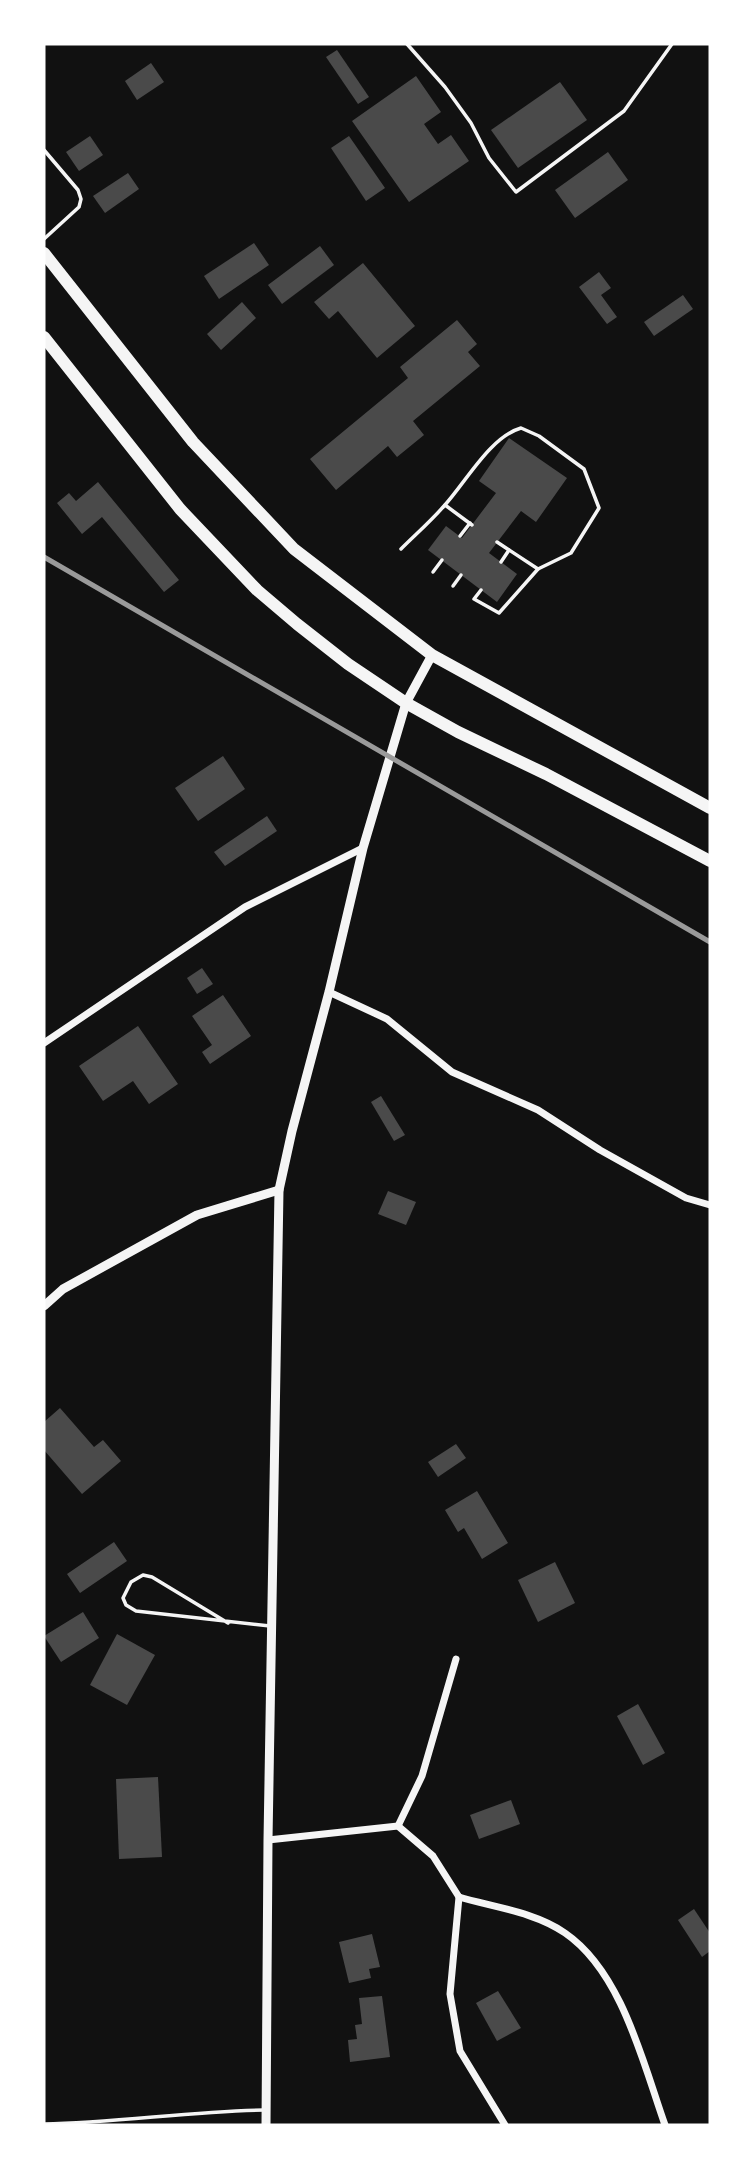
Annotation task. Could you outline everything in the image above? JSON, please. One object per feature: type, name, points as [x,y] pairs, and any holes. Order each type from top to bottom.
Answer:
[{"type":"main road","points":[[44,253],[193,442],[294,550],[432,655],[710,808]]},
{"type":"main road","points":[[44,337],[180,509],[257,590],[348,664],[458,732],[547,774],[710,861]]},
{"type":"street","points":[[266,2125],[279,1190],[363,848],[406,702],[432,655]]},
{"type":"street","points":[[44,1044],[245,907],[363,848]]},
{"type":"street","points":[[329,992],[387,1019],[452,1072],[538,1110],[600,1150],[686,1198],[710,1205]]},
{"type":"street","points":[[44,1306],[63,1289],[197,1215],[279,1190]]},
{"type":"street","points":[[398,1825],[422,1776],[456,1659]]},
{"type":"street","points":[[268,1840],[398,1825],[433,1856],[459,1897],[450,1994],[460,2051],[505,2125]]},
{"type":"street","points":[[459,1897],[540,1920],[565,1933],[591,1956],[613,1989],[631,2029],[665,2125]]},
{"type":"lane","points":[[407,44],[445,87],[471,123],[489,158],[516,192],[624,111],[672,44]]},
{"type":"lane","points":[[44,150],[78,191],[81,199],[79,207],[44,239]]},
{"type":"lane","points":[[401,549],[445,505],[509,431],[521,428],[538,436],[584,469],[599,508],[571,553],[538,569],[499,613],[474,599],[481,590]]},
{"type":"lane","points":[[445,505],[471,524],[460,536]]},
{"type":"lane","points":[[497,542],[538,569]]},
{"type":"lane","points":[[501,562],[509,550]]},
{"type":"lane","points":[[433,572],[442,560]]},
{"type":"lane","points":[[453,586],[461,575]]},
{"type":"lane","points":[[228,1623],[152,1577],[143,1575],[131,1581],[123,1598],[126,1605],[136,1611],[228,1623],[272,1626]]},
{"type":"lane","points":[[44,2124],[224,2110],[266,2110]]},
{"type":"building","points":[[337,50],[369,97],[358,104],[326,57]]},
{"type":"building","points":[[151,63],[164,82],[137,100],[125,81]]},
{"type":"building","points":[[416,76],[441,112],[424,124],[438,144],[451,135],[469,161],[409,202],[352,121]]},
{"type":"building","points":[[560,82],[587,120],[518,168],[491,130]]},
{"type":"building","points":[[90,136],[103,155],[79,171],[66,152]]},
{"type":"building","points":[[349,136],[385,188],[366,201],[331,148]]},
{"type":"building","points":[[608,152],[628,180],[575,218],[555,190]]},
{"type":"building","points":[[128,173],[139,189],[105,213],[93,196]]},
{"type":"building","points":[[254,243],[269,265],[219,299],[204,276]]},
{"type":"building","points":[[320,246],[334,265],[282,304],[268,285]]},
{"type":"building","points":[[363,263],[415,326],[377,358],[338,311],[329,319],[314,302]]},
{"type":"building","points":[[599,272],[611,288],[601,295],[617,317],[607,324],[579,287]]},
{"type":"building","points":[[683,295],[693,309],[654,336],[644,322]]},
{"type":"building","points":[[242,302],[256,318],[221,350],[207,334]]},
{"type":"building","points":[[457,320],[477,344],[468,352],[480,366],[413,421],[424,435],[397,457],[388,446],[336,490],[310,459],[408,378],[400,367]]},
{"type":"building","points":[[509,438],[567,478],[536,522],[521,511],[489,553],[517,574],[497,602],[428,550],[446,526],[462,538],[496,493],[479,481]]},
{"type":"building","points":[[98,482],[179,580],[164,592],[102,517],[82,534],[57,503],[69,493],[76,501]]},
{"type":"building","points":[[223,756],[245,789],[198,821],[175,788]]},
{"type":"building","points":[[267,816],[277,831],[225,866],[214,852]]},
{"type":"building","points":[[202,968],[213,984],[197,994],[187,978]]},
{"type":"building","points":[[223,995],[251,1036],[210,1064],[202,1052],[212,1045],[192,1016]]},
{"type":"building","points":[[138,1026],[178,1084],[149,1104],[133,1081],[103,1101],[79,1066]]},
{"type":"building","points":[[381,1096],[405,1135],[394,1141],[371,1102]]},
{"type":"building","points":[[388,1191],[416,1202],[406,1225],[378,1214]]},
{"type":"building","points":[[60,1408],[94,1447],[103,1440],[121,1461],[82,1494],[44,1450],[44,1422]]},
{"type":"building","points":[[456,1444],[466,1458],[438,1477],[428,1462]]},
{"type":"building","points":[[477,1491],[508,1543],[482,1559],[464,1528],[458,1532],[445,1510]]},
{"type":"building","points":[[114,1542],[127,1561],[80,1593],[67,1574]]},
{"type":"building","points":[[555,1562],[575,1603],[538,1622],[518,1580]]},
{"type":"building","points":[[83,1612],[99,1638],[61,1662],[44,1636]]},
{"type":"building","points":[[117,1634],[155,1655],[127,1705],[90,1685]]},
{"type":"building","points":[[638,1704],[665,1753],[643,1765],[617,1716]]},
{"type":"building","points":[[158,1777],[162,1857],[119,1859],[116,1779]]},
{"type":"building","points":[[511,1800],[520,1824],[479,1839],[470,1815]]},
{"type":"building","points":[[694,1909],[710,1933],[710,1951],[702,1957],[678,1920]]},
{"type":"building","points":[[372,1934],[380,1967],[369,1969],[371,1978],[349,1983],[339,1942]]},
{"type":"building","points":[[498,1991],[521,2028],[497,2041],[476,2003]]},
{"type":"building","points":[[382,1996],[390,2057],[350,2062],[348,2040],[357,2039],[355,2025],[362,2024],[359,1998]]},
{"type":"railway","points":[[44,557],[710,942]]}]
